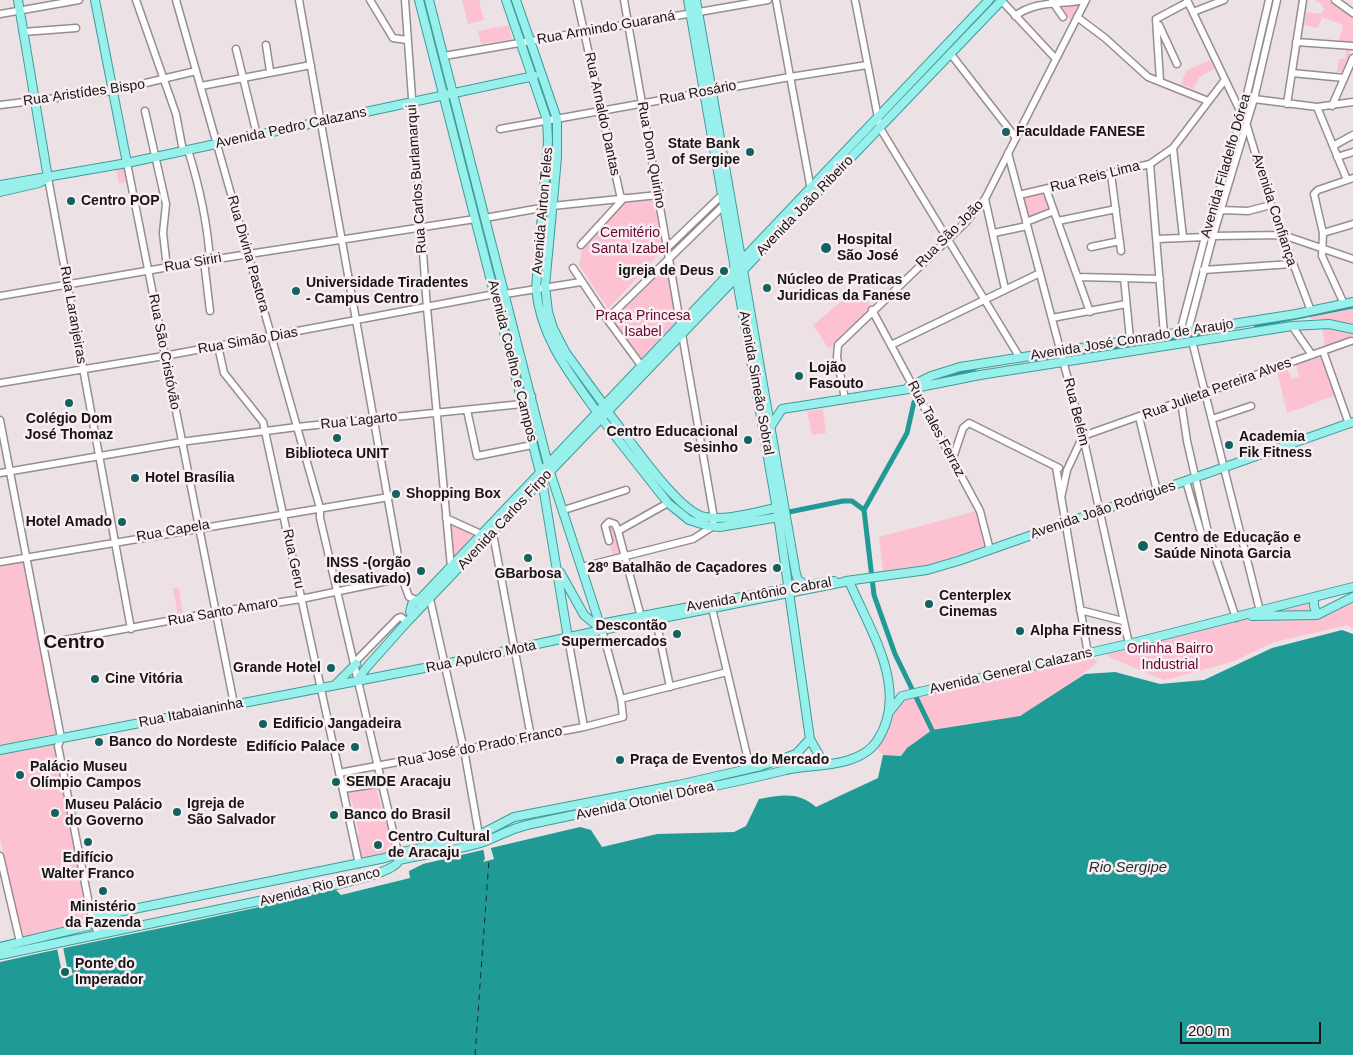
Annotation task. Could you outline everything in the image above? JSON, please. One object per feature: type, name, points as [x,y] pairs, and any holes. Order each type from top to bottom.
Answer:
[{"type":"main road","name":"Rua Laranjeiras","points":[[18,0],[48,178]]},
{"type":"main road","name":"Rua São Cristóvão","points":[[95,0],[127,163]]},
{"type":"main road","name":"Avenida Coelho e Campos","points":[[419,0],[540,471],[568,638]]},
{"type":"main road","name":"Avenida Coelho e Campos","points":[[429,0],[550,472],[601,627]]},
{"type":"main road","name":"Avenida Airton Teles","points":[[506,0],[526,42],[552,119],[548,141],[547,206],[539,308],[548,337],[668,503],[689,520],[713,522],[781,513]]},
{"type":"main road","name":"Avenida Airton Teles","points":[[516,0],[534,76],[552,119]]},
{"type":"main road","name":"Avenida Simeão Sobral","points":[[688,0],[694,12],[726,191],[725,204],[736,266],[741,273],[771,426],[790,591],[810,739],[824,764]]},
{"type":"main road","name":"Avenida Simeão Sobral","points":[[694,12],[696,0]]},
{"type":"main road","name":"Avenida João Ribeiro","points":[[681,329],[742,259],[989,0]]},
{"type":"main road","name":"Avenida João Ribeiro","points":[[602,411],[681,329],[741,273],[1001,0]]},
{"type":"main road","name":"Avenida Pedro Calazans","points":[[0,185],[127,163],[534,76]]},
{"type":"main road","name":"Avenida Pedro Calazans","points":[[0,192],[39,183],[48,178]]},
{"type":"main road","name":"Avenida Simeão Sobral","points":[[726,191],[731,198],[742,259],[741,273],[755,378],[781,513],[790,542],[796,576],[806,585]]},
{"type":"main road","name":"Avenida José Conrado de Araujo","points":[[914,387],[960,368],[1130,339],[1311,312],[1353,302]]},
{"type":"main road","points":[[1229,335],[1253,321]]},
{"type":"main road","name":"Avenida José Conrado de Araujo","points":[[914,387],[1110,353],[1292,326],[1329,324],[1353,330]]},
{"type":"main road","points":[[1101,345],[1110,353]]},
{"type":"main road","points":[[755,378],[759,384],[762,400],[767,407]]},
{"type":"main road","points":[[771,426],[782,410],[914,387]]},
{"type":"main road","name":"Avenida Simeão Sobral","points":[[767,407],[782,410]]},
{"type":"main road","name":"Avenida Airton Teles","points":[[602,411],[678,499],[699,515],[713,522]]},
{"type":"main road","name":"Avenida Carlos Firpo","points":[[412,598],[450,566],[548,462],[602,411]]},
{"type":"main road","name":"Avenida Carlos Firpo","points":[[358,679],[410,619],[550,472],[602,411]]},
{"type":"main road","name":"Avenida João Rodrigues","points":[[849,581],[927,570],[1066,524],[1224,466],[1351,423]]},
{"type":"main road","points":[[556,564],[584,615],[601,627]]},
{"type":"main road","points":[[849,581],[884,663],[890,688],[888,714]]},
{"type":"main road","name":"Avenida Antônio Cabral","points":[[601,627],[641,617],[849,581]]},
{"type":"main road","name":"Avenida Antônio Cabral","points":[[790,591],[806,585],[849,581]]},
{"type":"main road","name":"Avenida General Calazans","points":[[1261,614],[1353,587]]},
{"type":"main road","points":[[1314,597],[1317,615]]},
{"type":"main road","name":"Avenida General Calazans","points":[[888,714],[900,697],[1238,617],[1261,614],[1317,615],[1353,597]]},
{"type":"main road","points":[[410,619],[409,610],[412,598]]},
{"type":"main road","name":"Avenida Antônio Cabral","points":[[601,627],[656,620],[712,606]]},
{"type":"main road","name":"Rua Apulcro Mota","points":[[336,684],[515,650],[568,638],[601,627]]},
{"type":"main road","points":[[336,684],[356,663]]},
{"type":"main road","name":"Rua Itabaianinha","points":[[0,750],[336,684]]},
{"type":"main road","name":"Avenida Otoniel Dórea","points":[[399,856],[477,844],[515,828],[528,825],[846,760],[862,754],[874,745],[882,732],[888,714]]},
{"type":"main road","name":"Avenida Otoniel Dórea","points":[[399,856],[479,836],[514,816],[678,786],[750,768],[796,754],[810,739]]},
{"type":"main road","name":"Avenida Rio Branco","points":[[0,947],[88,926],[92,919],[100,916],[399,856],[398,864],[390,869],[331,886],[0,955]]},
{"type":"street","points":[[0,14],[79,0]]},
{"type":"street","points":[[136,0],[145,19],[163,81],[176,114],[186,150],[201,191],[207,222],[210,311]]},
{"type":"street","name":"Rua Divina Pastora","points":[[176,0],[320,508],[320,518],[356,663],[358,679],[399,856]]},
{"type":"street","points":[[300,0],[402,578],[412,598]]},
{"type":"street","points":[[370,0],[393,38],[407,40]]},
{"type":"street","name":"Rua Carlos Burlamarqui","points":[[405,0],[427,308],[450,566]]},
{"type":"street","name":"Rua Arnaldo Dantas","points":[[577,0],[622,199]]},
{"type":"street","name":"Rua Dom Quirino","points":[[624,0],[713,522]]},
{"type":"street","name":"Rua Armindo Guaraná","points":[[444,56],[768,0]]},
{"type":"street","points":[[776,0],[810,188],[815,196]]},
{"type":"street","points":[[855,0],[880,128],[1020,358]]},
{"type":"street","points":[[1001,0],[1055,58]]},
{"type":"street","points":[[1015,16],[1026,8],[1051,1],[1067,4],[1085,0]]},
{"type":"street","name":"Rua São João","points":[[845,400],[836,350],[872,310],[966,222],[985,199],[1085,0]]},
{"type":"street","points":[[1193,12],[1224,0]]},
{"type":"street","name":"Avenida Filadelfo Dórea","points":[[1184,331],[1242,116],[1268,0]]},
{"type":"street","name":"Avenida Filadelfo Dórea","points":[[1184,331],[1203,270],[1209,237],[1220,210],[1254,99],[1277,0]]},
{"type":"street","points":[[1287,104],[1303,0]]},
{"type":"street","points":[[1335,0],[1353,13]]},
{"type":"street","points":[[1051,1],[1063,17]]},
{"type":"street","points":[[1156,19],[1188,1]]},
{"type":"street","name":"Avenida Confiança","points":[[1188,1],[1246,125],[1292,264],[1311,312]]},
{"type":"street","points":[[1076,18],[1111,43],[1140,71],[1208,101]]},
{"type":"street","points":[[1156,19],[1160,81]]},
{"type":"street","points":[[1156,19],[1177,64]]},
{"type":"street","points":[[23,32],[76,28]]},
{"type":"street","points":[[1296,42],[1353,46]]},
{"type":"street","points":[[266,44],[270,71]]},
{"type":"street","points":[[236,49],[257,134]]},
{"type":"street","points":[[1159,56],[1172,53]]},
{"type":"street","points":[[950,54],[1016,138]]},
{"type":"street","points":[[1332,106],[1353,58]]},
{"type":"street","points":[[201,86],[270,71],[311,65]]},
{"type":"street","name":"Rua Rosário","points":[[500,129],[708,91],[867,65]]},
{"type":"street","name":"Rua Aristídes Bispo","points":[[0,105],[35,99],[112,91],[196,72]]},
{"type":"street","points":[[1292,73],[1344,78]]},
{"type":"street","name":"Rua Reis Lima","points":[[1019,195],[1150,164],[1174,148],[1224,81]]},
{"type":"street","points":[[1254,99],[1317,107],[1353,102]]},
{"type":"street","points":[[1317,107],[1337,157],[1350,179],[1318,190],[1314,194],[1322,233],[1322,256],[1344,304]]},
{"type":"street","points":[[145,111],[166,204],[163,233],[167,268]]},
{"type":"street","points":[[1333,146],[1353,135]]},
{"type":"street","points":[[1174,148],[1183,236]]},
{"type":"street","points":[[1337,157],[1353,152]]},
{"type":"street","name":"Rua Belém","points":[[1008,153],[1083,436],[1129,644]]},
{"type":"street","name":"Rua São Cristóvão","points":[[127,163],[234,704]]},
{"type":"street","points":[[1150,164],[1164,334]]},
{"type":"street","points":[[1111,174],[1121,252]]},
{"type":"street","name":"Rua Laranjeiras","points":[[48,178],[82,370],[132,629]]},
{"type":"street","points":[[1046,189],[1090,312]]},
{"type":"street","points":[[667,248],[726,191]]},
{"type":"street","points":[[485,218],[547,206],[658,195]]},
{"type":"street","points":[[607,320],[731,198]]},
{"type":"street","points":[[581,244],[622,199]]},
{"type":"street","points":[[985,199],[1005,289]]},
{"type":"street","points":[[1220,210],[1248,211],[1272,205]]},
{"type":"street","points":[[1058,221],[1116,209]]},
{"type":"street","points":[[994,234],[1027,224],[1054,211]]},
{"type":"street","name":"Rua Siriri","points":[[0,296],[207,260],[343,241],[475,219]]},
{"type":"street","points":[[1322,233],[1353,224]]},
{"type":"street","points":[[1157,239],[1183,236],[1283,235],[1353,259]]},
{"type":"street","points":[[1091,247],[1120,241]]},
{"type":"street","points":[[1203,270],[1292,264]]},
{"type":"street","points":[[574,268],[581,282],[607,320],[643,368]]},
{"type":"street","points":[[891,345],[1040,273]]},
{"type":"street","points":[[1078,277],[1160,279]]},
{"type":"street","points":[[1124,278],[1130,339]]},
{"type":"street","points":[[505,294],[581,282]]},
{"type":"street","name":"Rua Simão Dias","points":[[0,383],[164,356],[495,294]]},
{"type":"street","points":[[1052,318],[1126,304]]},
{"type":"street","name":"Rua Tales Ferraz","points":[[872,310],[980,511],[990,550]]},
{"type":"street","points":[[1292,326],[1312,356]]},
{"type":"street","points":[[1192,341],[1261,614]]},
{"type":"street","name":"Rua Julieta Pereira Alves","points":[[1083,436],[1351,341]]},
{"type":"street","name":"Rua Geru","points":[[218,346],[224,373],[261,417],[265,431],[359,864]]},
{"type":"street","points":[[1323,351],[1351,423]]},
{"type":"street","points":[[522,404],[532,396]]},
{"type":"street","points":[[1181,402],[1210,541],[1238,617]]},
{"type":"street","name":"Rua Lagarto","points":[[0,473],[98,455],[265,431],[522,404]]},
{"type":"street","points":[[1212,419],[1251,406]]},
{"type":"street","points":[[467,410],[477,456],[532,445]]},
{"type":"street","points":[[1139,417],[1158,491]]},
{"type":"street","points":[[0,420],[61,738],[58,746],[92,919],[99,934]]},
{"type":"street","points":[[952,461],[963,428],[967,423],[971,423],[1056,467],[1067,470]]},
{"type":"street","points":[[1061,498],[1067,470],[1083,436]]},
{"type":"street","points":[[1056,467],[1088,654]]},
{"type":"street","points":[[1186,481],[1201,532],[1210,541]]},
{"type":"street","points":[[564,510],[626,490]]},
{"type":"street","name":"Rua Capela","points":[[0,562],[114,541],[388,497]]},
{"type":"street","points":[[618,532],[668,503]]},
{"type":"street","points":[[446,518],[481,534]]},
{"type":"street","points":[[582,568],[693,539],[713,522]]},
{"type":"street","points":[[609,541],[606,524],[613,523],[618,532],[641,617]]},
{"type":"street","points":[[493,534],[531,737]]},
{"type":"street","name":"Rua Santo Amaro","points":[[43,644],[216,612],[301,599],[402,578]]},
{"type":"street","points":[[430,599],[464,750],[479,836]]},
{"type":"street","points":[[712,606],[750,768]]},
{"type":"street","points":[[1080,610],[1123,621]]},
{"type":"street","name":"Avenida Carlos Firpo","points":[[356,663],[398,618],[410,619]]},
{"type":"street","points":[[656,620],[670,687]]},
{"type":"street","points":[[601,627],[621,698],[727,672]]},
{"type":"street","name":"Avenida Coelho e Campos","points":[[568,638],[584,727]]},
{"type":"street","name":"Rua José do Prado Franco","points":[[339,773],[584,727],[621,718],[624,713],[621,698]]},
{"type":"street","points":[[343,789],[383,783]]},
{"type":"street","points":[[0,856],[20,942]]},
{"type":"green space","points":[[462,0],[479,0],[484,20],[468,24]]},
{"type":"green space","points":[[1315,0],[1329,0],[1353,17],[1353,43],[1339,41],[1343,25],[1322,17],[1318,28],[1304,25],[1306,12],[1321,14],[1324,9]]},
{"type":"green space","points":[[1082,3],[1072,22],[1060,6]]},
{"type":"green space","points":[[509,25],[512,39],[481,44],[478,31]]},
{"type":"green space","points":[[1346,49],[1351,49],[1344,72],[1337,72],[1339,59],[1345,59]]},
{"type":"green space","points":[[1210,60],[1214,69],[1200,77],[1193,89],[1181,84],[1186,71]]},
{"type":"green space","points":[[125,168],[128,182],[119,183],[116,169]]},
{"type":"green space","points":[[1046,189],[1053,213],[1030,220],[1023,196]]},
{"type":"green space","name":"Cemitério Santa Izabel","points":[[653,197],[663,250],[608,309],[579,265],[583,244],[626,200]]},
{"type":"green space","name":"Praça Princesa Isabel","points":[[667,267],[676,323],[641,359],[611,321]]},
{"type":"green space","points":[[849,295],[856,302],[863,297],[872,306],[829,349],[813,325]]},
{"type":"green space","points":[[1353,307],[1353,338],[1325,347],[1321,319],[1311,319],[1310,317]]},
{"type":"green space","points":[[1322,357],[1334,396],[1287,413],[1277,371],[1287,368],[1292,379],[1299,377],[1296,364]]},
{"type":"green space","points":[[823,409],[826,433],[812,435],[807,411]]},
{"type":"green space","points":[[977,511],[985,546],[933,564],[883,571],[879,537]]},
{"type":"green space","points":[[451,523],[477,534],[454,556]]},
{"type":"green space","points":[[613,523],[622,555],[613,557],[606,525]]},
{"type":"green space","points":[[25,560],[56,734],[0,745],[0,564]]},
{"type":"green space","points":[[173,588],[179,588],[183,615],[178,616]]},
{"type":"green space","name":"Orlinha Bairro Industrial","points":[[1353,598],[1353,630],[1348,625],[1274,642],[1232,662],[1164,680],[1109,657],[1108,652],[1252,616],[1319,618],[1338,610]]},
{"type":"green space","points":[[1312,603],[1313,613],[1277,612]]},
{"type":"green space","points":[[1088,654],[1097,662],[1059,692],[1035,708],[1018,716],[940,730],[926,735],[901,756],[883,755],[874,745],[898,698]]},
{"type":"green space","points":[[54,742],[88,913],[83,923],[23,937],[0,839],[0,753]]},
{"type":"green space","points":[[375,773],[379,774],[381,780],[348,788],[349,780],[368,777]]},
{"type":"green space","points":[[374,785],[381,789],[377,791],[383,815],[387,817],[393,853],[361,860],[355,835],[359,835],[352,801],[348,798],[347,794],[350,791]]},
{"type":"water","name":"Rio Sergipe","points":[[1342,630],[1353,634],[1353,1055],[0,1055],[0,962],[251,909],[335,889],[341,895],[410,878],[409,871],[423,864],[580,827],[591,830],[602,847],[657,834],[734,832],[746,826],[759,799],[796,796],[803,798],[816,807],[878,778],[883,755],[901,756],[907,748],[932,730],[1020,716],[1085,674],[1115,672],[1160,684],[1204,680],[1272,648]]},
{"type":"pier","points":[[490,845],[494,859],[483,862],[485,859],[483,847]]},
{"type":"pier","name":"Ponte do Imperador","points":[[63,947],[67,967],[71,967],[73,975],[62,978],[59,970],[61,968],[57,948]]},
{"type":"waterway","points":[[1254,87],[1273,0]]},
{"type":"waterway","points":[[548,187],[553,126]]},
{"type":"waterway","points":[[1219,207],[1235,152]]},
{"type":"waterway","points":[[543,246],[542,292],[544,314]]},
{"type":"waterway","points":[[1256,325],[1353,306]]},
{"type":"waterway","points":[[1035,359],[1223,331]]},
{"type":"waterway","points":[[929,381],[975,368]]},
{"type":"waterway","points":[[588,393],[620,434]]},
{"type":"waterway","points":[[914,402],[907,433],[864,510],[874,595],[895,654],[932,730]]},
{"type":"waterway","points":[[653,476],[675,505]]},
{"type":"waterway","points":[[784,513],[843,501],[852,501],[864,510]]},
{"type":"ferry route","points":[[475,1055],[489,860]]},
{"type":"place","name":"Faculdade FANESE","points":[[1006,132]]},
{"type":"place","name":"State Bank of Sergipe","points":[[750,152]]},
{"type":"place","name":"Centro POP","points":[[71,201]]},
{"type":"place","name":"Hospital São José","points":[[826,248]]},
{"type":"place","name":"igreja de Deus","points":[[724,271]]},
{"type":"place","name":"Núcleo de Praticas Juridicas da Fanese","points":[[767,288]]},
{"type":"place","name":"Universidade Tiradentes - Campus Centro","points":[[296,291]]},
{"type":"place","name":"Lojão Fasouto","points":[[799,376]]},
{"type":"place","name":"Colégio Dom José Thomaz","points":[[69,403]]},
{"type":"place","name":"Biblioteca UNIT","points":[[337,438]]},
{"type":"place","name":"Centro Educacional Sesinho","points":[[748,440]]},
{"type":"place","name":"Academia Fik Fitness","points":[[1229,445]]},
{"type":"place","name":"Hotel Brasília","points":[[135,478]]},
{"type":"place","name":"Shopping Box","points":[[396,494]]},
{"type":"place","name":"Hotel Amado","points":[[122,522]]},
{"type":"place","name":"Centro de Educação e Saúde Ninota Garcia","points":[[1143,546]]},
{"type":"place","name":"GBarbosa","points":[[528,558]]},
{"type":"place","name":"28º Batalhão de Caçadores","points":[[777,568]]},
{"type":"place","name":"INSS -(orgão desativado)","points":[[421,571]]},
{"type":"place","name":"Centerplex Cinemas","points":[[929,604]]},
{"type":"place","name":"Alpha Fitness","points":[[1020,631]]},
{"type":"place","name":"Descontão Supermercados","points":[[677,634]]},
{"type":"place","name":"Grande Hotel","points":[[331,668]]},
{"type":"place","name":"Cine Vitória","points":[[95,679]]},
{"type":"place","name":"Edificio Jangadeira","points":[[263,724]]},
{"type":"place","name":"Banco do Nordeste","points":[[99,742]]},
{"type":"place","name":"Edifício Palace","points":[[355,747]]},
{"type":"place","name":"Praça de Eventos do Mercado","points":[[620,760]]},
{"type":"place","name":"Palácio Museu Olímpio Campos","points":[[20,775]]},
{"type":"place","name":"SEMDE Aracaju","points":[[336,782]]},
{"type":"place","name":"Igreja de São Salvador","points":[[177,812]]},
{"type":"place","name":"Museu Palácio do Governo","points":[[55,813]]},
{"type":"place","name":"Banco do Brasil","points":[[334,815]]},
{"type":"place","name":"Edifício Walter Franco","points":[[88,842]]},
{"type":"place","name":"Centro Cultural de Aracaju","points":[[378,845]]},
{"type":"place","name":"Ministério da Fazenda","points":[[103,891]]},
{"type":"place","name":"Ponte do Imperador","points":[[65,972]]},
{"type":"district","name":"Centro","points":[[74,643]]}]
